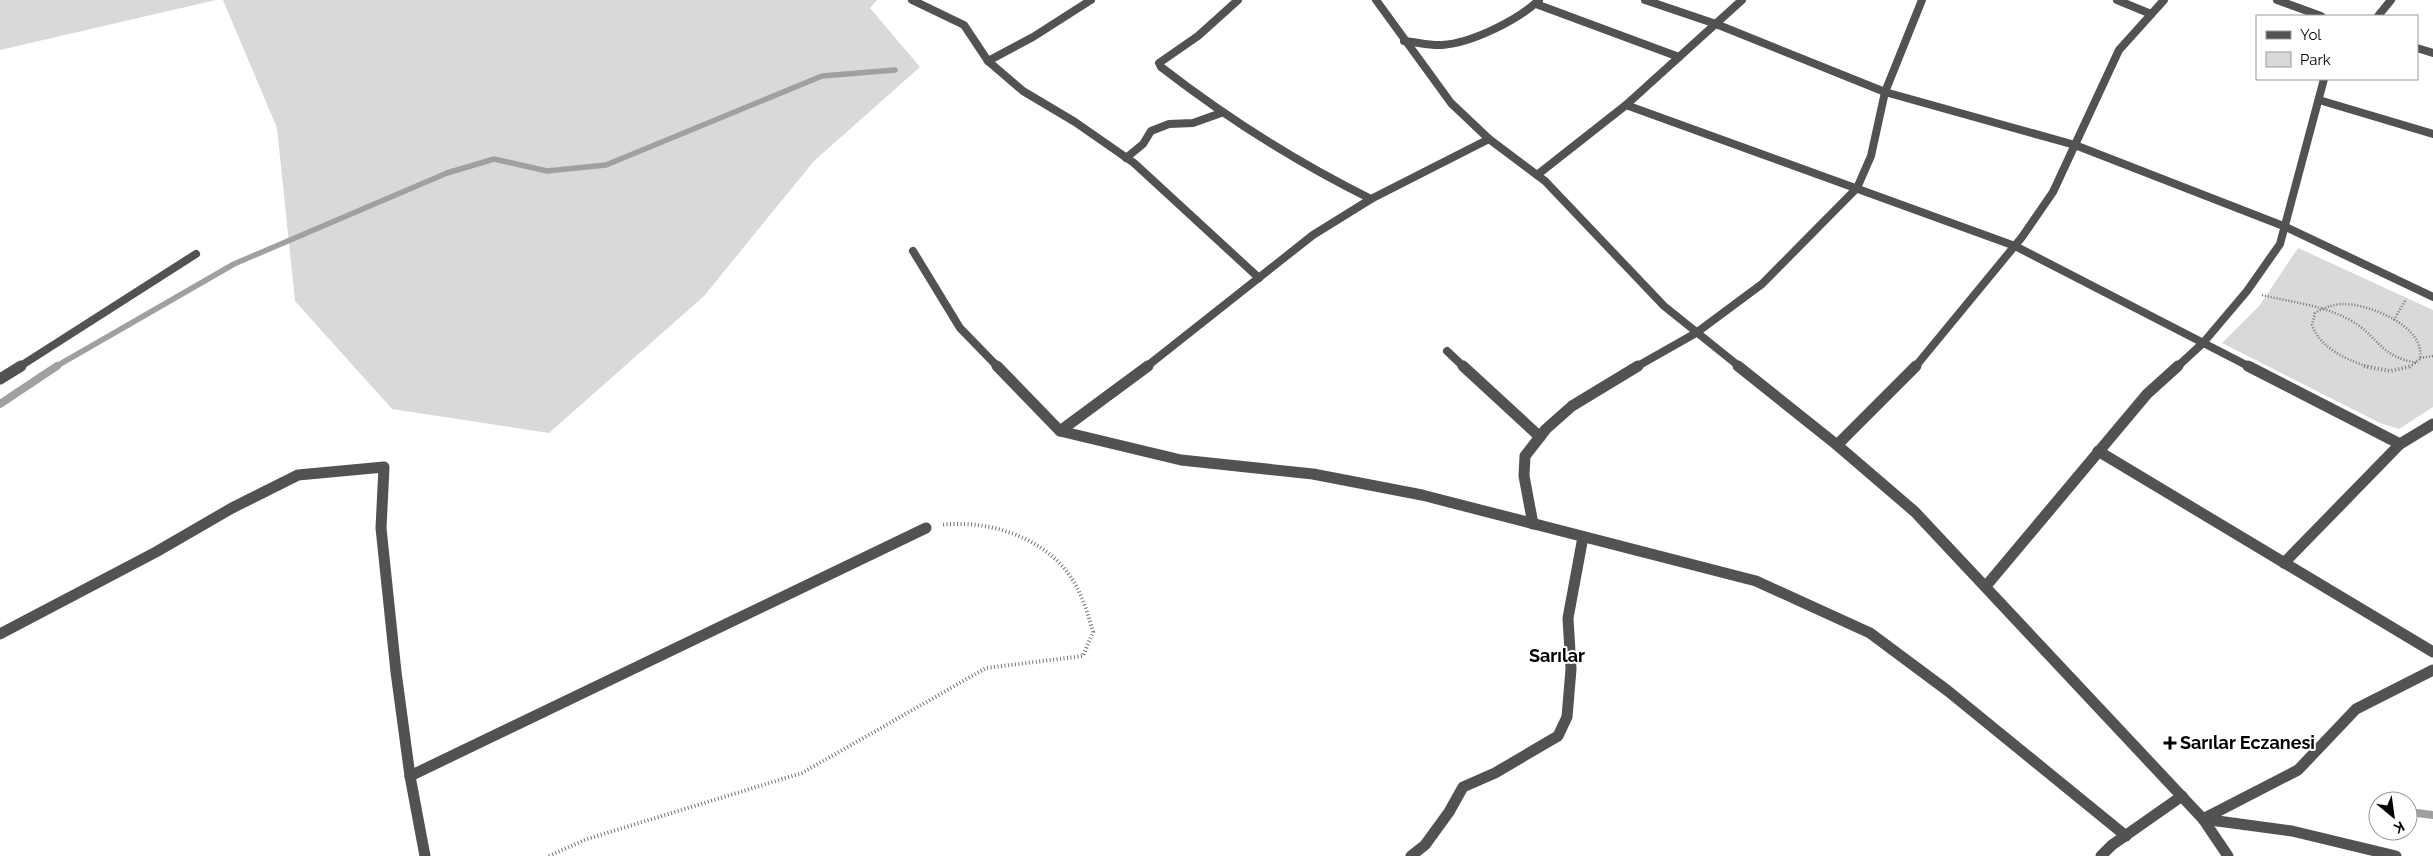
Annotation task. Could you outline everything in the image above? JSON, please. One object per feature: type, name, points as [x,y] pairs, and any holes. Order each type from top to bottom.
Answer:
[{"type":"street","points":[[912,0],[964,26],[988,62],[1023,91],[1075,122],[1126,158],[1259,278]]},
{"type":"street","points":[[988,62],[1034,37],[1091,0]]},
{"type":"street","points":[[1238,0],[1198,36],[1158,63],[1221,113],[1310,169],[1371,198]]},
{"type":"street","points":[[1376,0],[1451,104],[1489,139],[1537,175],[1640,282],[1696,333],[1837,445],[1915,512],[2182,796],[2203,820],[2228,856]]},
{"type":"street","points":[[1645,0],[1716,24],[1885,92],[2075,145],[2286,227],[2433,297]]},
{"type":"street","points":[[1537,175],[1626,105],[1742,0]]},
{"type":"street","points":[[1533,524],[1524,476],[1525,456],[1540,437],[1572,406],[1604,385],[1696,333],[1762,284],[1857,188],[1870,156],[1885,92],[1922,0]]},
{"type":"street","points":[[2117,0],[2151,14]]},
{"type":"street","points":[[1837,445],[1919,363],[2016,246],[2053,192],[2119,50],[2164,0]]},
{"type":"street","points":[[2277,0],[2319,15]]},
{"type":"street","points":[[2379,15],[2391,0]]},
{"type":"street","points":[[1404,41],[1444,45],[1474,36],[1509,20],[1538,2],[1679,57]]},
{"type":"street","points":[[2418,48],[2433,53]]},
{"type":"street","points":[[1986,586],[2147,394],[2203,343],[2247,291],[2280,244],[2324,80]]},
{"type":"street","points":[[2319,100],[2433,134]]},
{"type":"street","points":[[1626,105],[2016,246],[2400,444]]},
{"type":"street","points":[[1126,158],[1143,144],[1151,131],[1169,124],[1193,123],[1221,113]]},
{"type":"street","points":[[1060,431],[1164,354],[1313,235],[1371,198],[1489,139]]},
{"type":"street","points":[[913,252],[960,328],[1060,431],[1181,460],[1313,474],[1422,495],[1756,580],[1870,633],[1948,691],[2126,836]]},
{"type":"street","points":[[0,378],[196,254]]},
{"type":"street","points":[[1447,351],[1540,437]]},
{"type":"street","points":[[2284,563],[2400,444],[2433,424]]},
{"type":"street","points":[[2098,451],[2433,652]]},
{"type":"street","points":[[0,634],[156,552],[232,508],[298,475],[384,467],[381,528],[396,672],[410,776],[425,856]]},
{"type":"street","points":[[410,776],[926,528]]},
{"type":"street","points":[[1411,856],[1425,845],[1449,812],[1463,787],[1495,773],[1558,736],[1567,717],[1571,669],[1568,618],[1583,537]]},
{"type":"street","points":[[2203,820],[2298,770],[2356,709],[2433,670]]},
{"type":"street","points":[[2101,856],[2182,796]]},
{"type":"street","points":[[2203,820],[2292,832],[2396,856]]},
{"type":"path","points":[[2394,320],[2413,288]]},
{"type":"path","points":[[2247,291],[2317,309],[2350,320],[2383,351],[2404,361],[2418,363]]},
{"type":"path","points":[[2328,305],[2359,306],[2394,320],[2408,331],[2418,343],[2422,354],[2418,363],[2410,369],[2388,371],[2361,365],[2328,348],[2312,326],[2312,316],[2317,309],[2328,305]]},
{"type":"path","points":[[2420,358],[2433,356]]},
{"type":"path","points":[[549,856],[587,839],[802,773],[986,668],[1083,656],[1093,632],[1074,580],[1043,549],[1003,528],[957,521],[926,528]]},
{"type":"green space","points":[[0,0],[216,0],[0,50]]},
{"type":"green space","points":[[223,0],[877,0],[870,8],[920,67],[814,161],[704,296],[549,433],[392,409],[295,301],[277,128]]},
{"type":"green space","points":[[2298,248],[2433,310],[2433,407],[2399,429],[2380,423],[2222,343],[2260,305]]},
{"type":"waterway","points":[[55,367],[234,264],[447,173],[494,159],[547,171],[606,165],[822,76],[895,70]]},
{"type":"waterway","points":[[0,404],[57,366]]},
{"type":"waterway","points":[[2418,813],[2433,815]]},
{"type":"place","name":"Sarılar Eczanesi","points":[[2170,743]]},
{"type":"district","name":"Sarılar","points":[[1557,656]]}]
